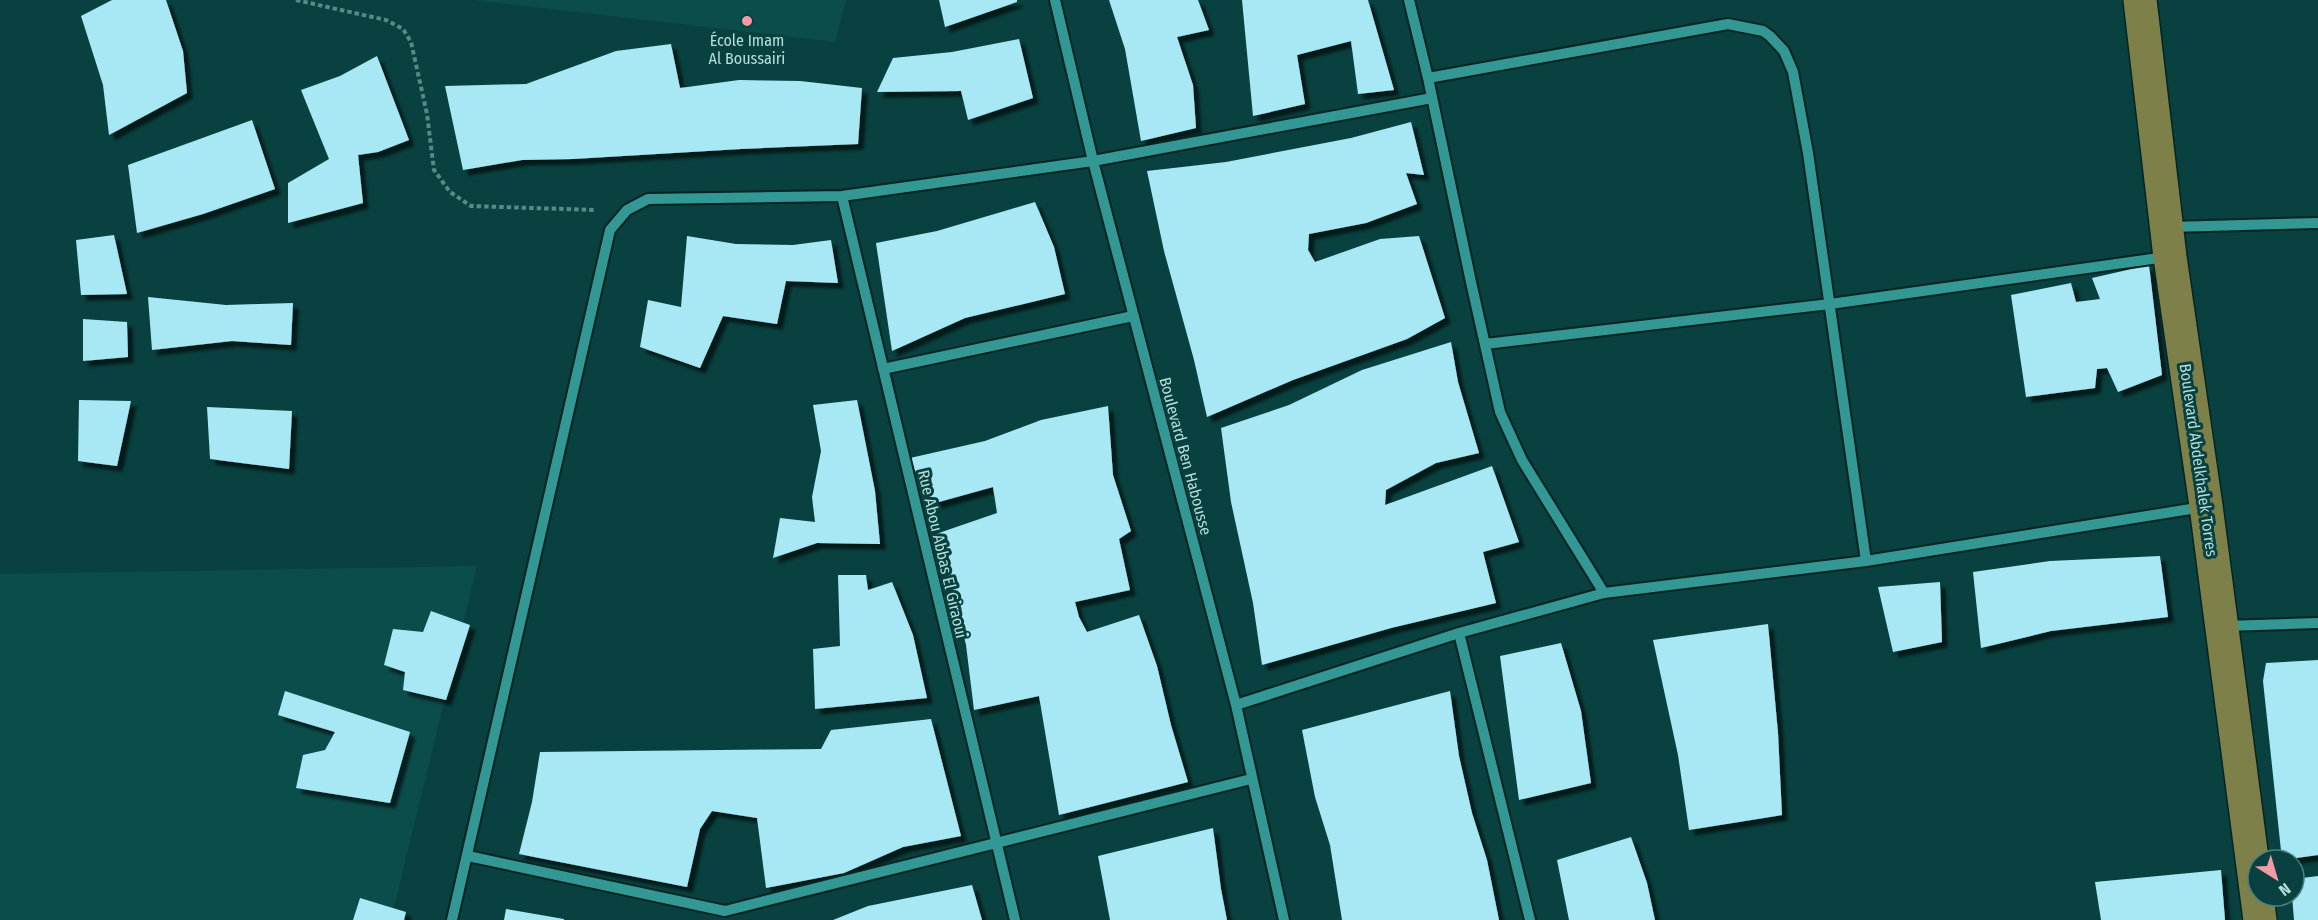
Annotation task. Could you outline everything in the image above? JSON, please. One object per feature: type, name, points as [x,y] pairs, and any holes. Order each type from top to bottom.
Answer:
[{"type":"main road","name":"Boulevard Abdelkhalek Torres","points":[[2140,0],[2169,242],[2260,920]]},
{"type":"street","name":"Boulevard Ben Habousse","points":[[1055,0],[1093,161],[1236,705],[1284,920]]},
{"type":"street","points":[[1409,0],[1500,412],[1521,460],[1604,593]]},
{"type":"street","points":[[1428,78],[1728,24],[1763,31],[1784,51],[1793,72],[1808,153],[1866,561]]},
{"type":"street","points":[[452,920],[610,230],[627,210],[648,200],[842,196],[1093,161],[1432,98]]},
{"type":"street","name":"Rue Abou Abbas El Giraoui","points":[[842,196],[1015,920]]},
{"type":"street","points":[[1485,344],[1830,304],[2169,242],[2252,223],[2318,223]]},
{"type":"street","points":[[883,369],[1133,316]]},
{"type":"street","points":[[1236,705],[1459,633],[1604,593],[1866,561],[2206,506]]},
{"type":"street","points":[[2221,626],[2318,623]]},
{"type":"street","points":[[1459,633],[1530,920]]},
{"type":"street","points":[[468,856],[724,916],[1251,779]]},
{"type":"path","points":[[296,0],[386,20],[403,29],[411,42],[423,93],[434,170],[450,192],[471,206],[627,210]]},
{"type":"shaded area","name":"École Imam Al Boussairi","points":[[473,0],[846,0],[835,42]]},
{"type":"shaded area","points":[[477,566],[391,920],[0,920],[0,574]]},
{"type":"building","points":[[112,0],[166,0],[183,51],[187,93],[109,135],[103,85],[81,16]]},
{"type":"building","points":[[939,0],[1017,0],[1017,2],[945,27]]},
{"type":"building","points":[[1109,0],[1198,0],[1209,30],[1177,37],[1193,85],[1196,128],[1141,141],[1125,49]]},
{"type":"building","points":[[1242,0],[1368,0],[1394,90],[1358,94],[1351,41],[1297,55],[1305,104],[1253,116]]},
{"type":"building","points":[[1019,39],[1033,98],[968,120],[961,91],[877,92],[893,58],[952,52]]},
{"type":"building","points":[[671,44],[680,88],[739,80],[800,81],[862,88],[858,144],[522,160],[463,170],[445,86],[526,84],[616,51]]},
{"type":"building","points":[[377,56],[409,140],[378,152],[358,155],[363,203],[288,223],[288,183],[329,159],[301,90],[340,76]]},
{"type":"building","points":[[252,120],[275,189],[203,214],[137,233],[128,165]]},
{"type":"building","points":[[1411,122],[1424,175],[1406,173],[1417,204],[1366,223],[1309,234],[1308,250],[1315,262],[1380,239],[1419,236],[1445,318],[1407,339],[1293,380],[1207,417],[1164,251],[1147,171],[1226,162],[1351,138]]},
{"type":"building","points":[[1035,202],[1054,247],[1065,294],[965,318],[892,351],[876,243],[937,231]]},
{"type":"building","points":[[114,235],[127,294],[81,295],[76,240]]},
{"type":"building","points":[[687,236],[736,244],[793,245],[831,240],[838,283],[786,281],[777,324],[723,316],[700,368],[640,347],[648,300],[681,307]]},
{"type":"building","points":[[2149,265],[2162,375],[2118,392],[2107,368],[2097,369],[2095,388],[2026,397],[2011,295],[2071,283],[2076,302],[2100,299],[2092,278]]},
{"type":"building","points":[[148,297],[226,305],[293,303],[291,345],[232,341],[152,350]]},
{"type":"building","points":[[83,319],[127,322],[128,357],[83,361]]},
{"type":"building","points":[[1451,342],[1458,382],[1479,453],[1436,463],[1386,490],[1385,505],[1492,466],[1519,542],[1483,552],[1496,603],[1391,628],[1262,665],[1253,603],[1231,502],[1221,428],[1289,405],[1362,370]]},
{"type":"building","points":[[79,400],[131,401],[117,466],[78,461]]},
{"type":"building","points":[[857,400],[875,491],[880,544],[817,543],[773,558],[780,518],[815,522],[812,497],[821,451],[813,405]]},
{"type":"building","points":[[1108,406],[1113,475],[1131,531],[1119,539],[1130,590],[1075,602],[1079,617],[1087,632],[1139,615],[1157,666],[1188,782],[1059,815],[1039,696],[974,710],[966,645],[951,582],[933,535],[997,513],[993,487],[928,505],[910,458],[985,441],[1041,420]]},
{"type":"building","points":[[207,407],[292,411],[289,469],[210,459]]},
{"type":"building","points":[[2160,556],[2168,617],[2051,631],[1981,648],[1973,572],[2050,561]]},
{"type":"building","points":[[838,575],[866,575],[868,590],[892,582],[913,635],[927,698],[815,709],[813,649],[840,646]]},
{"type":"building","points":[[1940,582],[1942,642],[1893,652],[1878,587]]},
{"type":"building","points":[[431,611],[470,625],[446,700],[403,690],[405,672],[384,665],[393,629],[423,632]]},
{"type":"building","points":[[1768,624],[1778,733],[1782,815],[1689,830],[1678,755],[1653,640]]},
{"type":"building","points":[[1561,643],[1581,711],[1591,783],[1519,800],[1500,656]]},
{"type":"building","points":[[2318,660],[2318,855],[2306,857],[2306,848],[2281,848],[2263,681],[2266,663]]},
{"type":"building","points":[[285,691],[410,732],[390,803],[296,788],[303,755],[325,750],[335,732],[278,715]]},
{"type":"building","points":[[1450,691],[1459,756],[1472,813],[1487,860],[1499,920],[1342,920],[1330,845],[1315,797],[1302,730]]},
{"type":"building","points":[[931,719],[961,836],[903,847],[844,873],[766,888],[757,818],[712,811],[700,829],[687,887],[519,854],[532,802],[540,752],[821,749],[831,730]]},
{"type":"building","points":[[1213,828],[1227,920],[1110,920],[1098,856]]},
{"type":"building","points":[[1631,837],[1647,883],[1655,920],[1569,920],[1557,860]]},
{"type":"building","points":[[2221,870],[2225,920],[2101,920],[2095,882]]},
{"type":"building","points":[[2318,876],[2318,920],[2294,920],[2293,908],[2306,908],[2306,878]]},
{"type":"building","points":[[972,885],[982,920],[833,920],[868,906]]},
{"type":"building","points":[[360,898],[406,912],[404,920],[353,920]]},
{"type":"building","points":[[506,909],[564,919],[564,920],[504,920]]},
{"type":"place","name":"École Imam Al Boussairi","points":[[747,21]]}]
